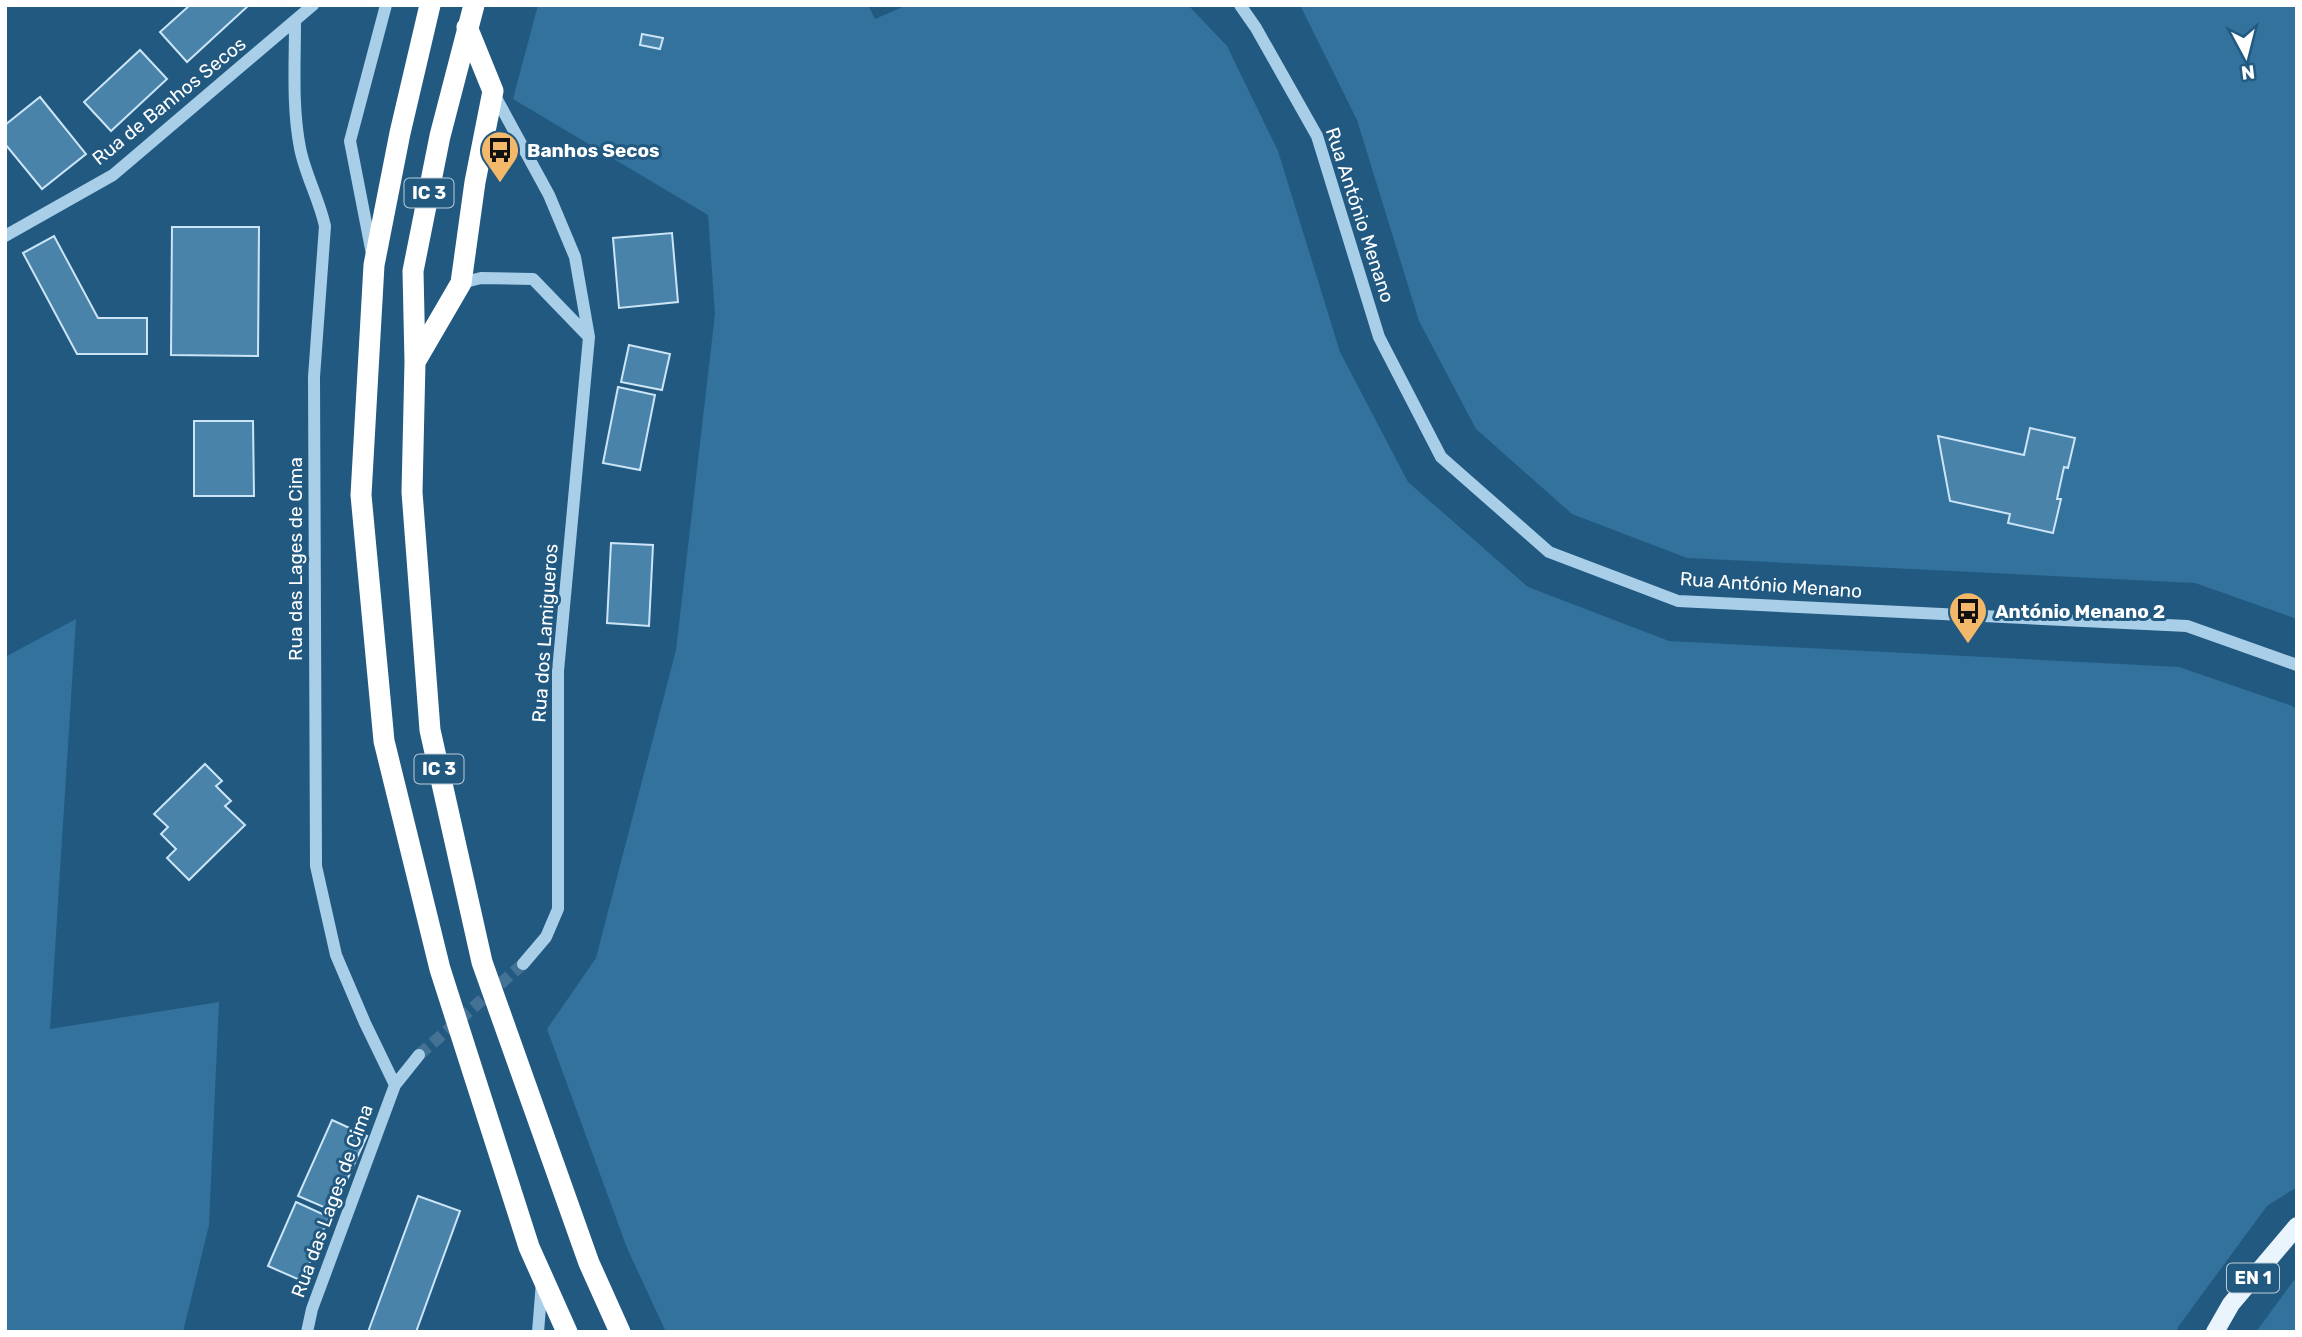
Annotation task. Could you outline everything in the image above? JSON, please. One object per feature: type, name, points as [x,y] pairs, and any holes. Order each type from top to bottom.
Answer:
[{"type":"highway","name":"IC 3","points":[[430,5],[400,133],[374,265],[361,495],[384,741],[440,969],[529,1247],[567,1332]]},
{"type":"highway","name":"IC 3","points":[[474,5],[440,136],[414,271],[412,492],[430,730],[482,962],[589,1263],[620,1332]]},
{"type":"highway","points":[[415,362],[461,283],[475,183],[493,91],[467,27]]},
{"type":"main road","name":"EN 1","points":[[2215,1332],[2231,1304],[2297,1226]]},
{"type":"street","name":"Rua de Banhos Secos","points":[[5,236],[113,175],[313,5]]},
{"type":"street","points":[[374,265],[351,141],[386,5]]},
{"type":"street","name":"Rua António Menano","points":[[1240,5],[1256,28],[1317,136],[1379,337],[1441,457],[1549,552],[1678,601],[2187,626],[2297,665]]},
{"type":"street","name":"Rua das Lages de Cima","points":[[295,22],[296,121],[301,152],[326,226],[314,377],[316,866],[336,955],[395,1084]]},
{"type":"street","name":"Rua dos Lamigueros","points":[[493,91],[549,195],[575,257],[589,337],[558,671],[558,909],[546,937],[523,964]]},
{"type":"street","points":[[461,283],[481,278],[533,279],[589,337]]},
{"type":"street","name":"Rua das Lages de Cima","points":[[307,1332],[312,1309],[395,1084],[419,1055]]},
{"type":"street","points":[[538,1332],[542,1279]]},
{"type":"shaded area","points":[[538,5],[868,5],[875,19],[907,5],[1188,5],[1227,46],[1278,151],[1340,352],[1408,482],[1528,587],[1669,641],[2179,667],[2292,706],[2297,710],[2297,1187],[2267,1206],[2177,1332],[666,1332],[627,1248],[547,1029],[596,958],[676,650],[715,314],[708,215],[513,99]]},
{"type":"shaded area","points":[[1300,5],[2297,5],[2297,619],[2195,583],[1687,558],[1572,514],[1476,429],[1419,321],[1357,120]]},
{"type":"shaded area","points":[[76,619],[50,1029],[219,1002],[209,1225],[183,1332],[5,1332],[5,657]]},
{"type":"shaded area","points":[[2297,1276],[2297,1332],[2256,1332]]},
{"type":"building","points":[[190,5],[249,5],[187,62],[160,32]]},
{"type":"building","points":[[642,34],[663,38],[660,49],[640,45]]},
{"type":"building","points":[[140,50],[167,79],[111,131],[84,102]]},
{"type":"building","points":[[40,97],[86,154],[42,189],[5,144],[5,125]]},
{"type":"building","points":[[172,227],[259,227],[258,356],[171,355]]},
{"type":"building","points":[[672,233],[678,302],[619,308],[613,238]]},
{"type":"building","points":[[54,236],[98,318],[147,318],[147,354],[77,354],[23,253]]},
{"type":"building","points":[[629,345],[670,354],[662,390],[621,382]]},
{"type":"building","points":[[618,387],[655,395],[640,470],[603,463]]},
{"type":"building","points":[[194,421],[253,421],[254,496],[194,496]]},
{"type":"building","points":[[2030,428],[2075,438],[2068,468],[2064,467],[2057,499],[2061,499],[2053,533],[2008,523],[2010,514],[1950,501],[1938,436],[2024,455]]},
{"type":"building","points":[[611,543],[653,545],[649,626],[607,623]]},
{"type":"building","points":[[205,764],[222,781],[216,786],[231,801],[225,806],[245,825],[189,880],[167,858],[176,849],[161,834],[168,827],[154,814]]},
{"type":"building","points":[[332,1120],[367,1136],[333,1211],[298,1196]]},
{"type":"building","points":[[418,1196],[460,1211],[416,1332],[368,1332]]},
{"type":"building","points":[[296,1202],[329,1217],[302,1281],[268,1266]]},
{"type":"tunnel","points":[[419,1055],[523,964]]},
{"type":"place","name":"Banhos Secos","points":[[500,184]]},
{"type":"place","name":"António Menano 2","points":[[1968,645]]}]
